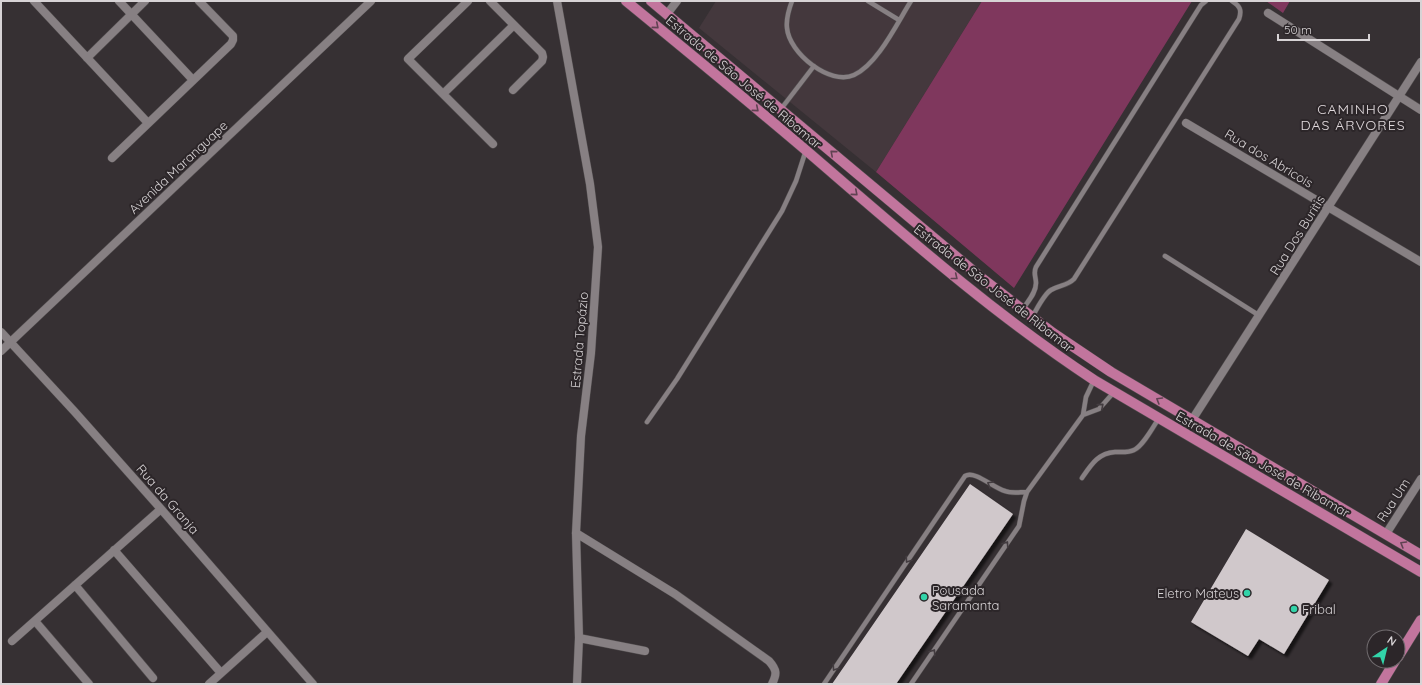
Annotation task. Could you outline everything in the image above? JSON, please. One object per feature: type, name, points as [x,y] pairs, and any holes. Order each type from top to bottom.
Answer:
[{"type":"main road","name":"Estrada de São José de Ribamar","points":[[626,1],[806,150],[899,231],[1043,346],[1114,392],[1421,572]]},
{"type":"main road","name":"Estrada de São José de Ribamar","points":[[651,1],[983,279],[1059,337],[1111,372],[1421,555]]},
{"type":"main road","points":[[1406,644],[1421,620]]},
{"type":"main road","points":[[1381,684],[1390,669]]},
{"type":"street","points":[[34,1],[148,123]]},
{"type":"street","points":[[119,1],[193,80]]},
{"type":"street","points":[[87,58],[145,1]]},
{"type":"street","points":[[112,158],[231,44],[233,36],[200,1]]},
{"type":"street","name":"Avenida Maranguape","points":[[1,351],[371,1]]},
{"type":"street","points":[[468,1],[408,59],[494,144]]},
{"type":"street","points":[[490,1],[542,54],[543,57],[542,61],[513,90]]},
{"type":"street","name":"Estrada Topázio","points":[[557,1],[590,184],[598,247],[591,353],[581,436],[576,534],[579,638],[577,684]]},
{"type":"street","points":[[667,14],[677,1]]},
{"type":"street","points":[[1268,13],[1421,110]]},
{"type":"street","points":[[443,94],[514,25]]},
{"type":"street","name":"Rua Dos Buritis","points":[[1192,420],[1260,316],[1421,62]]},
{"type":"street","name":"Rua dos Abricois","points":[[1186,123],[1421,262]]},
{"type":"street","name":"Rua da Granja","points":[[1,332],[161,509],[314,684]]},
{"type":"street","name":"Rua Um","points":[[1386,534],[1421,479]]},
{"type":"street","points":[[12,641],[161,509]]},
{"type":"street","points":[[576,534],[675,594],[769,661],[775,668],[776,675],[772,684]]},
{"type":"street","points":[[114,550],[221,674]]},
{"type":"street","points":[[75,585],[153,678]]},
{"type":"street","points":[[35,621],[89,684]]},
{"type":"street","points":[[209,684],[267,632]]},
{"type":"street","points":[[579,638],[645,651]]},
{"type":"lane","points":[[792,1],[788,16],[787,28],[790,39],[799,54],[823,72],[834,76],[847,78],[855,75],[873,62],[900,20],[910,1]]},
{"type":"lane","points":[[868,1],[900,20]]},
{"type":"lane","points":[[1022,310],[1034,292],[1036,282],[1034,271],[1036,267],[1201,6],[1206,1]]},
{"type":"lane","points":[[1032,316],[1048,292],[1052,289],[1070,283],[1074,279],[1239,19],[1241,10],[1238,5],[1232,1]]},
{"type":"lane","points":[[781,109],[814,66]]},
{"type":"lane","points":[[647,422],[677,379],[782,211],[796,181],[806,150]]},
{"type":"lane","points":[[1165,256],[1260,316]]},
{"type":"lane","points":[[911,684],[1019,526],[1027,492],[1083,415],[1086,397],[1094,380]]},
{"type":"lane","points":[[1083,415],[1099,409],[1114,392]]},
{"type":"lane","points":[[1082,478],[1093,462],[1104,454],[1135,450],[1159,418]]},
{"type":"lane","points":[[824,684],[965,476],[969,474],[974,475],[996,488],[1009,493],[1027,492]]},
{"type":"shaded area","points":[[716,1],[982,1],[876,172],[699,28]]},
{"type":"shaded area","points":[[982,1],[1192,1],[1014,288],[876,172]]},
{"type":"shaded area","points":[[1266,1],[1290,1],[1283,13]]},
{"type":"building","name":"Pousada Saramanta","points":[[970,484],[1013,514],[896,684],[832,684]]},
{"type":"building","name":"Eletro Mateus","points":[[1246,529],[1329,580],[1284,654],[1259,639],[1248,656],[1191,622]]},
{"type":"place","name":"Eletro Mateus","points":[[1247,593]]},
{"type":"place","name":"Pousada Saramanta","points":[[924,597]]},
{"type":"place","name":"Fribal","points":[[1294,609]]},
{"type":"district","name":"CAMINHO DAS ÁRVORES","points":[[1353,118]]}]
